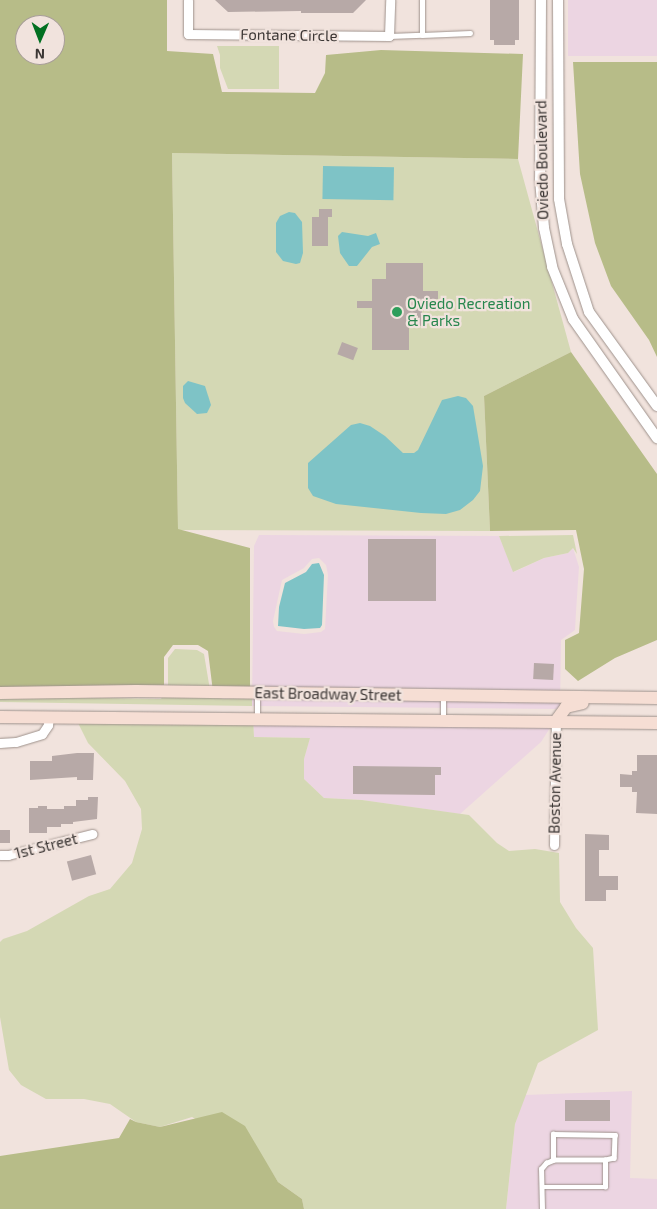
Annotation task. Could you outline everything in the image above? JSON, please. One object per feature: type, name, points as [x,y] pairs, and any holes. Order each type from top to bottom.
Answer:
[{"type":"main road","name":"East Broadway Street","points":[[0,693],[136,691],[657,698]]},
{"type":"main road","points":[[556,721],[566,707],[572,704],[653,705],[657,703]]},
{"type":"main road","name":"East Broadway Street","points":[[0,717],[657,723]]},
{"type":"street","name":"Fontane Circle","points":[[188,0],[188,34],[389,36]]},
{"type":"street","points":[[389,36],[390,0]]},
{"type":"street","name":"Oviedo Boulevard","points":[[541,0],[540,179],[544,228],[552,267],[573,319],[657,438]]},
{"type":"street","name":"Oviedo Boulevard","points":[[558,0],[559,199],[567,244],[589,312],[657,406]]},
{"type":"street","points":[[0,743],[16,742],[42,734],[48,725],[48,717]]},
{"type":"street","name":"Boston Avenue","points":[[554,845],[556,721]]},
{"type":"street","name":"1st Street","points":[[0,855],[92,834]]},
{"type":"lane","points":[[422,0],[422,35]]},
{"type":"lane","points":[[389,36],[470,33]]},
{"type":"lane","points":[[257,693],[257,719]]},
{"type":"lane","points":[[443,696],[443,720]]},
{"type":"lane","points":[[542,1209],[541,1169],[546,1163],[553,1160],[605,1160],[614,1158],[615,1135],[553,1134],[553,1160]]},
{"type":"lane","points":[[542,1187],[605,1187],[605,1160]]},
{"type":"shaded area","points":[[568,0],[657,0],[657,56],[568,56]]},
{"type":"shaded area","points":[[259,535],[499,536],[514,572],[544,558],[568,553],[573,548],[579,567],[575,630],[561,640],[560,709],[252,706],[254,546]],"holes":[[[319,558],[326,565],[328,575],[325,629],[321,632],[304,634],[277,631],[273,621],[282,580],[304,568],[312,559]]]},
{"type":"shaded area","points":[[253,717],[550,720],[550,728],[541,742],[460,814],[362,800],[324,798],[304,779],[304,759],[310,738],[254,737]]},
{"type":"shaded area","points":[[632,1091],[630,1178],[657,1179],[657,1209],[506,1209],[515,1124],[525,1095]]},
{"type":"green space","points":[[0,0],[167,0],[167,51],[213,54],[222,92],[315,93],[325,73],[326,55],[381,50],[523,54],[518,159],[172,153],[178,529],[250,548],[250,692],[213,692],[208,651],[198,645],[173,645],[164,657],[164,685],[0,692]]},
{"type":"green space","points":[[217,46],[279,46],[279,89],[228,89],[220,68],[220,55]]},
{"type":"green space","points":[[573,62],[657,62],[657,357],[649,340],[611,286],[595,243],[580,174]]},
{"type":"green space","name":"Oviedo Recreation & Parks","points":[[172,153],[518,159],[571,352],[484,396],[490,531],[178,530]]},
{"type":"green space","points":[[571,352],[657,474],[657,640],[615,658],[578,681],[565,669],[565,640],[579,633],[584,569],[576,530],[490,531],[484,396]]},
{"type":"green space","points":[[573,535],[577,554],[573,548],[568,553],[544,558],[513,572],[499,536]]},
{"type":"green space","points":[[175,649],[197,650],[204,654],[211,696],[224,699],[252,696],[252,706],[0,702],[0,696],[161,699],[168,686],[168,658]]},
{"type":"green space","points":[[74,715],[253,717],[254,737],[310,738],[304,759],[304,779],[324,798],[362,800],[469,815],[497,843],[509,851],[535,849],[559,853],[560,902],[576,928],[593,948],[598,1030],[538,1063],[515,1124],[506,1209],[304,1209],[302,1199],[278,1182],[263,1158],[192,1117],[160,1127],[136,1122],[110,1104],[84,1099],[46,1099],[21,1085],[9,1070],[0,1017],[0,942],[3,939],[27,931],[89,896],[110,889],[132,863],[142,829],[141,809],[125,781],[88,743]]},
{"type":"green space","points":[[222,1112],[245,1126],[278,1182],[302,1199],[304,1209],[0,1209],[0,1156],[119,1138],[130,1119],[160,1127]]},
{"type":"water","points":[[323,166],[394,167],[393,200],[322,199]]},
{"type":"water","points":[[289,212],[295,213],[302,222],[303,253],[300,263],[296,264],[283,261],[276,252],[276,223],[280,216]]},
{"type":"water","points":[[342,232],[368,236],[376,233],[380,244],[372,247],[357,266],[349,266],[340,253],[338,236]]},
{"type":"water","points":[[188,381],[205,386],[211,405],[207,413],[197,414],[185,403],[183,386]]},
{"type":"water","points":[[458,396],[466,398],[473,406],[483,466],[480,491],[473,500],[460,510],[446,514],[421,513],[336,504],[313,496],[308,488],[308,463],[351,425],[360,423],[370,426],[385,436],[403,453],[414,453],[418,450],[442,400]]},
{"type":"water","points":[[319,563],[324,575],[322,625],[320,628],[304,629],[278,626],[279,607],[285,583],[306,572],[312,564]]},
{"type":"building","points":[[215,0],[366,0],[353,13],[301,13],[301,11],[228,12]]},
{"type":"building","points":[[490,0],[519,0],[519,40],[515,40],[515,45],[494,45],[494,40],[490,40]]},
{"type":"building","points":[[319,209],[332,209],[332,217],[328,217],[328,246],[312,246],[312,217],[319,217]]},
{"type":"building","name":"Oviedo Recreation & Parks","points":[[386,263],[423,263],[423,291],[438,291],[438,299],[422,299],[422,326],[409,326],[409,350],[372,350],[372,308],[357,308],[357,301],[372,301],[372,279],[386,279]]},
{"type":"building","points":[[342,342],[358,348],[353,360],[337,354]]},
{"type":"building","points":[[368,539],[436,539],[436,601],[368,601]]},
{"type":"building","points":[[534,663],[554,664],[553,680],[533,679]]},
{"type":"building","points":[[94,753],[93,780],[77,780],[77,777],[30,780],[30,761],[52,761],[52,756]]},
{"type":"building","points":[[637,755],[657,755],[657,814],[636,813],[637,792],[632,792],[632,787],[620,787],[620,774],[632,775],[632,771],[637,771]]},
{"type":"building","points":[[353,766],[441,767],[441,775],[435,775],[435,795],[353,794]]},
{"type":"building","points":[[88,797],[98,797],[97,819],[73,822],[73,824],[61,824],[61,827],[47,827],[47,833],[29,833],[29,808],[47,806],[47,809],[64,809],[64,806],[76,806],[76,800],[88,800]]},
{"type":"building","points":[[0,830],[10,830],[10,843],[0,843]]},
{"type":"building","points":[[585,834],[609,835],[609,850],[599,850],[599,876],[618,876],[618,890],[606,890],[606,901],[585,901]]},
{"type":"building","points":[[91,855],[96,874],[72,881],[67,861]]},
{"type":"building","points":[[565,1100],[610,1100],[610,1121],[565,1121]]},
{"type":"place","name":"Oviedo Recreation & Parks","points":[[397,312]]}]
